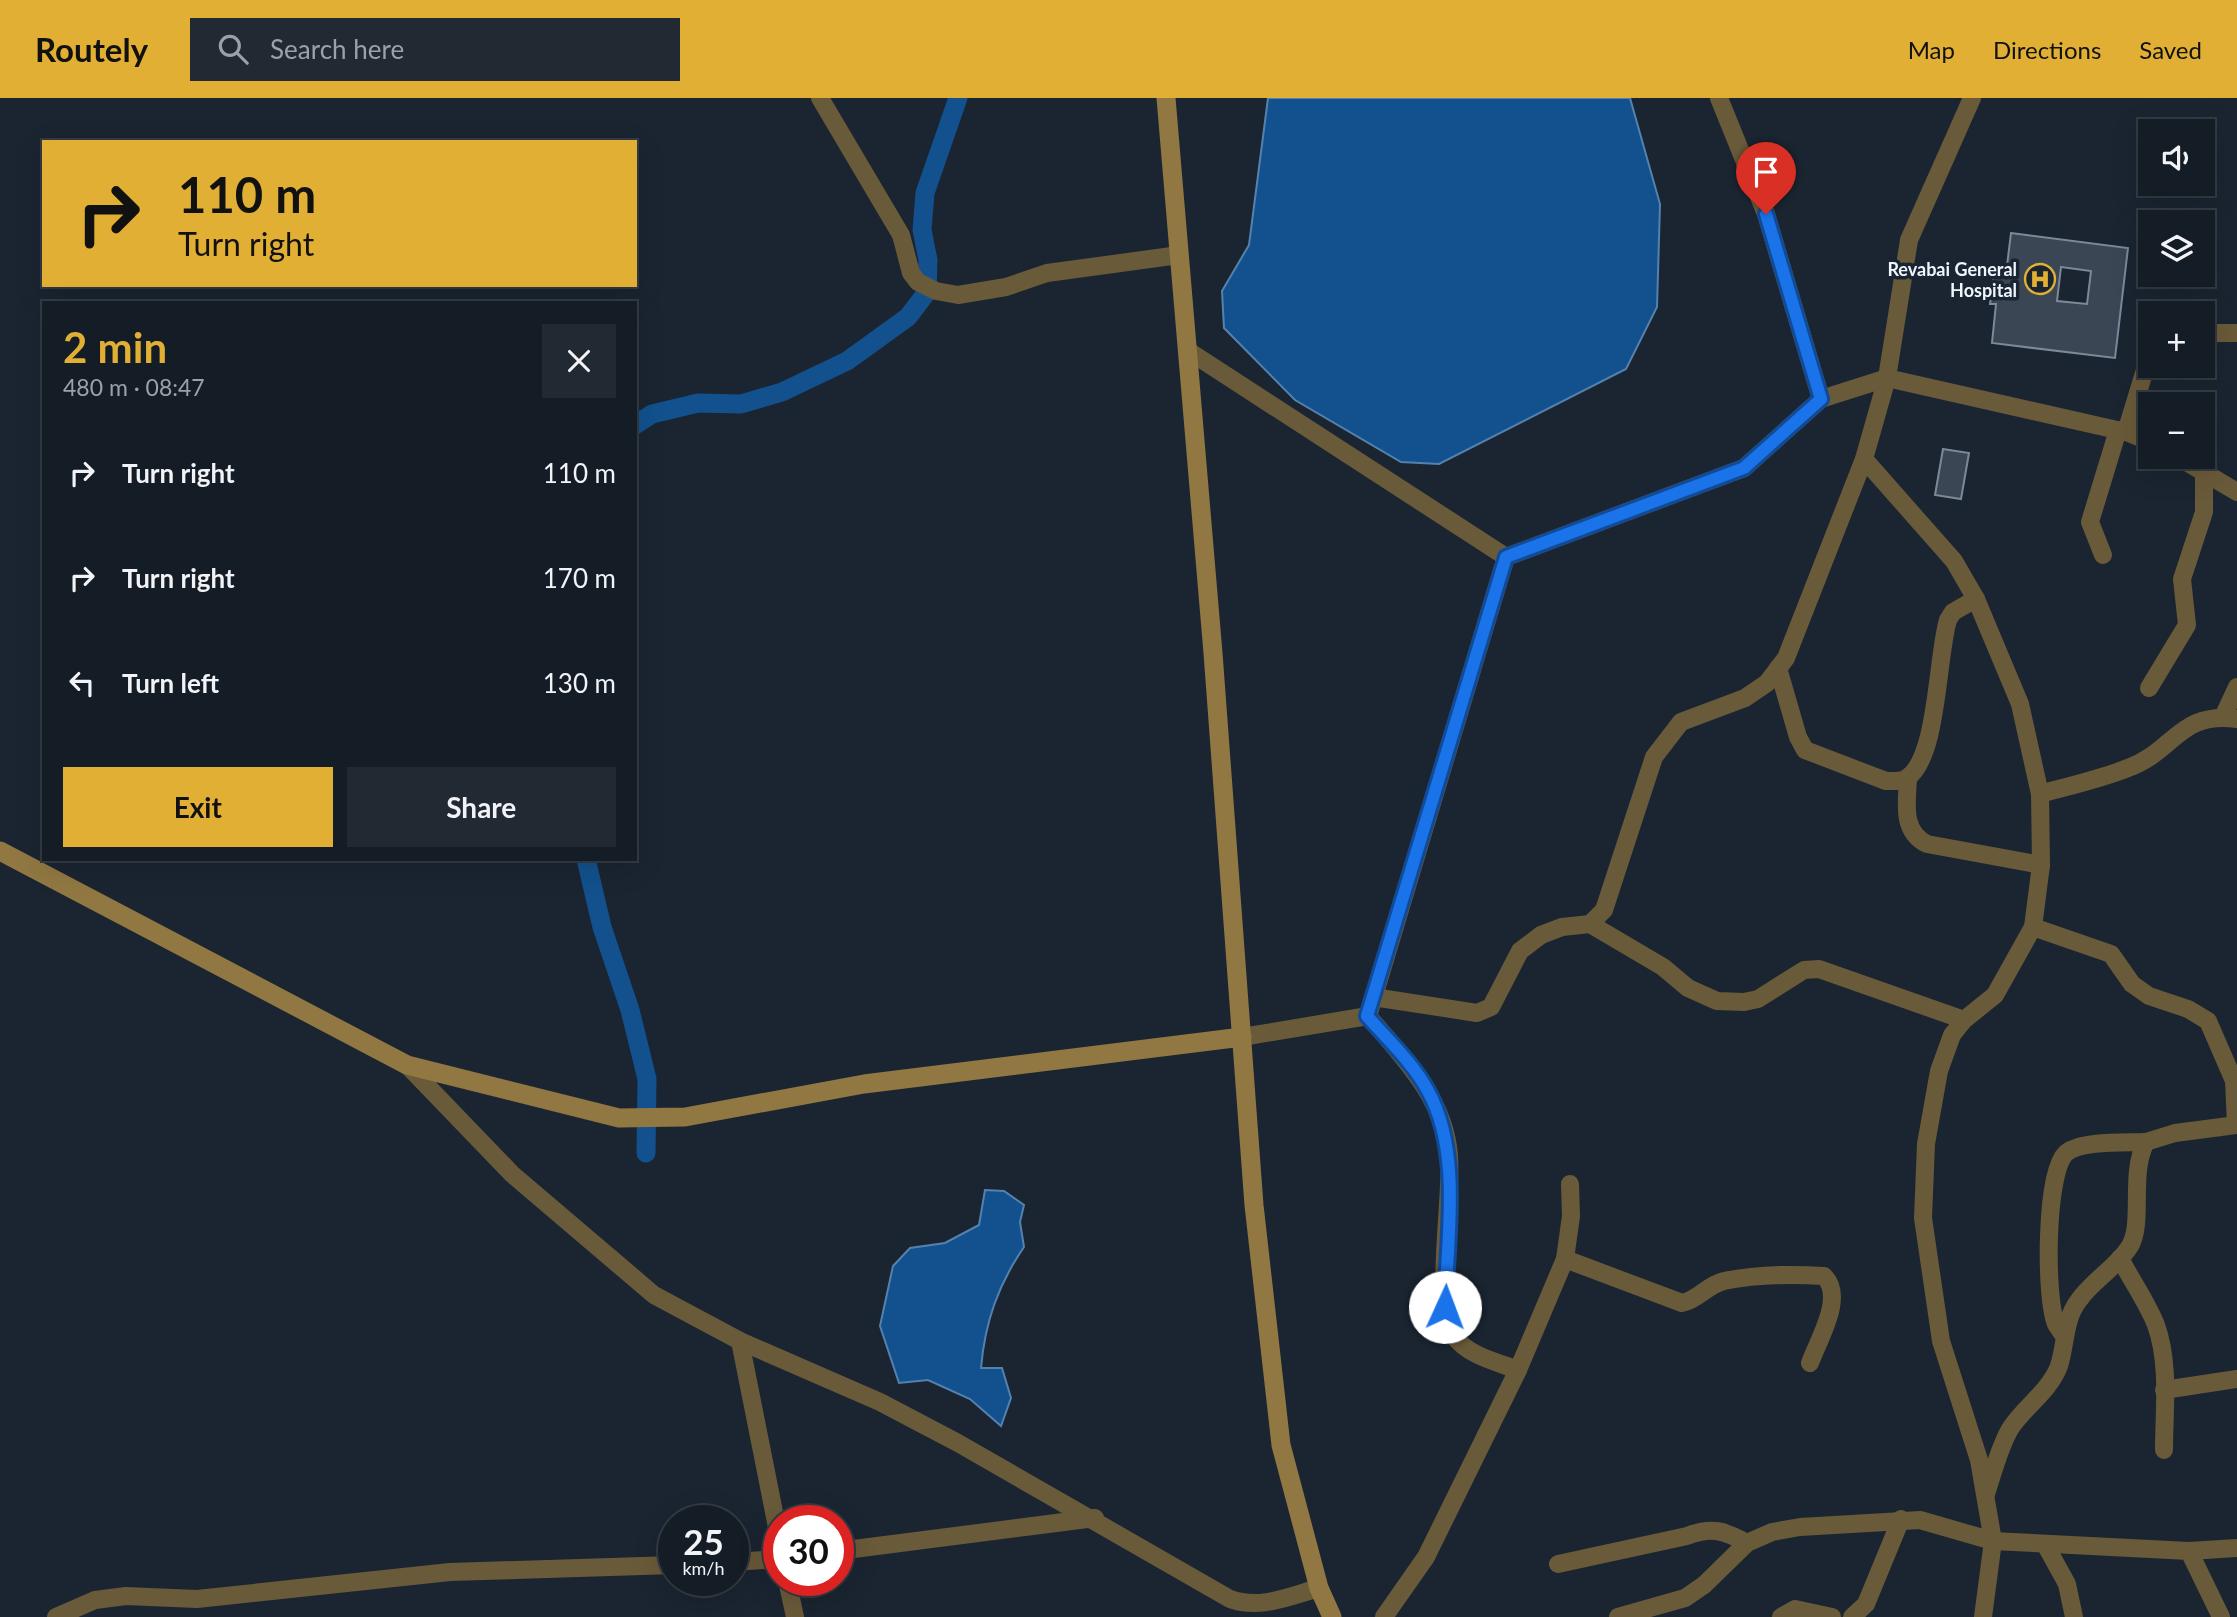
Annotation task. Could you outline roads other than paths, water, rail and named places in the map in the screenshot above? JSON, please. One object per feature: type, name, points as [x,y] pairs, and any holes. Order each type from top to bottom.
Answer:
[{"type":"main road","points":[[1166,98],[1254,1205],[1281,1445],[1320,1588],[1332,1617]]},
{"type":"main road","points":[[0,851],[407,1065],[619,1118],[685,1117],[864,1084],[1242,1037]]},
{"type":"street","points":[[820,98],[901,235],[911,273],[918,282],[936,291],[958,295],[1006,286],[1047,273],[1179,255]]},
{"type":"street","points":[[1719,98],[1766,214],[1821,399]]},
{"type":"street","points":[[1590,924],[1604,910],[1654,757],[1681,722],[1745,698],[1767,683],[1801,627],[1864,459],[1887,378],[1909,240],[1972,98]]},
{"type":"street","points":[[2215,333],[2237,333]]},
{"type":"street","points":[[1187,351],[1506,557]]},
{"type":"street","points":[[1506,557],[1744,468],[1821,399],[1887,378],[2122,431],[2138,437]]},
{"type":"street","points":[[2103,555],[2090,522],[2141,378]]},
{"type":"street","points":[[1864,459],[1954,561],[1976,600],[2020,704],[2040,794],[2041,865],[2033,927],[1995,995],[1964,1020],[1952,1035],[1939,1071],[1926,1144],[1923,1218],[1941,1341],[1979,1460],[1993,1541],[1983,1617]]},
{"type":"street","points":[[2200,469],[2237,492]]},
{"type":"street","points":[[2149,688],[2187,625],[2182,579],[2204,512],[2204,471]]},
{"type":"street","points":[[1367,1016],[1506,557]]},
{"type":"street","points":[[1976,600],[1953,612],[1948,620],[1930,737],[1924,753],[1908,778],[1907,819],[1916,839],[1927,844],[2041,865]]},
{"type":"street","points":[[1778,668],[1798,737],[1805,750],[1886,781],[1908,778]]},
{"type":"street","points":[[2040,794],[2129,768],[2165,748],[2184,728],[2199,720],[2230,718],[2237,687]]},
{"type":"street","points":[[1373,997],[1477,1013],[1491,1007],[1520,951],[1562,927],[1590,924],[1663,967],[1688,988],[1717,1001],[1744,1003],[1758,999],[1804,970],[1819,969],[1964,1020]]},
{"type":"street","points":[[2033,927],[2110,954],[2132,984],[2148,996],[2188,1009],[2208,1021],[2229,1044],[2234,1081],[2236,1124],[2175,1133],[2146,1142],[2078,1148],[2066,1153],[2061,1162],[2050,1219],[2049,1282],[2056,1323],[2065,1337]]},
{"type":"street","points":[[1242,1037],[1367,1016]]},
{"type":"street","points":[[1367,1016],[1414,1069],[1429,1091],[1450,1155],[1445,1307],[1453,1335],[1471,1352],[1518,1370]]},
{"type":"street","points":[[407,1065],[512,1174],[654,1295],[740,1341],[880,1402],[1095,1518],[1244,1604],[1268,1602],[1320,1588]]},
{"type":"street","points":[[1985,1497],[2011,1428],[2035,1401],[2058,1367],[2077,1302],[2130,1245],[2136,1228],[2134,1208],[2140,1152],[2146,1142]]},
{"type":"street","points":[[1384,1617],[1426,1557],[1518,1370],[1565,1259],[1571,1216],[1570,1184]]},
{"type":"street","points":[[2120,1258],[2155,1324],[2161,1345],[2164,1450]]},
{"type":"street","points":[[1565,1259],[1682,1303],[1693,1301],[1703,1290],[1723,1281],[1824,1276],[1832,1285],[1834,1298],[1810,1363]]},
{"type":"street","points":[[740,1341],[773,1505]]},
{"type":"street","points":[[2164,1390],[2237,1378]]},
{"type":"street","points":[[854,1549],[1095,1518]]},
{"type":"street","points":[[1852,1617],[1866,1604],[1901,1519]]},
{"type":"street","points":[[1618,1617],[1659,1611],[1704,1585],[1747,1543],[1772,1532],[1800,1527],[1901,1519],[1947,1525],[1993,1541],[2189,1550],[2237,1549]]},
{"type":"street","points":[[1558,1564],[1687,1536],[1704,1529],[1726,1532],[1747,1543]]},
{"type":"street","points":[[2045,1544],[2067,1584],[2074,1617]]},
{"type":"street","points":[[2189,1550],[2221,1617]]},
{"type":"street","points":[[56,1617],[95,1600],[126,1596],[197,1599],[450,1572],[658,1566]]},
{"type":"street","points":[[790,1596],[795,1617]]},
{"type":"street","points":[[1781,1617],[1795,1609],[1832,1617]]},
{"type":"water","points":[[1268,98],[1630,98],[1660,204],[1657,307],[1626,369],[1439,464],[1401,462],[1295,400],[1224,328],[1222,291],[1249,245]]},
{"type":"water","points":[[985,1190],[1004,1191],[1024,1205],[1020,1222],[1024,1247],[994,1304],[981,1368],[1002,1368],[1011,1398],[1001,1426],[970,1399],[928,1380],[899,1383],[880,1326],[893,1266],[910,1248],[945,1243],[979,1225]]},
{"type":"waterway","points":[[637,424],[652,414],[698,403],[741,404],[782,392],[847,361],[908,317],[927,292],[928,260],[922,230],[925,193],[958,98]]},
{"type":"waterway","points":[[586,861],[602,927],[630,1010],[647,1079],[646,1153]]},
{"type":"place","name":"Revabai General Hospital","points":[[2040,279]]}]
